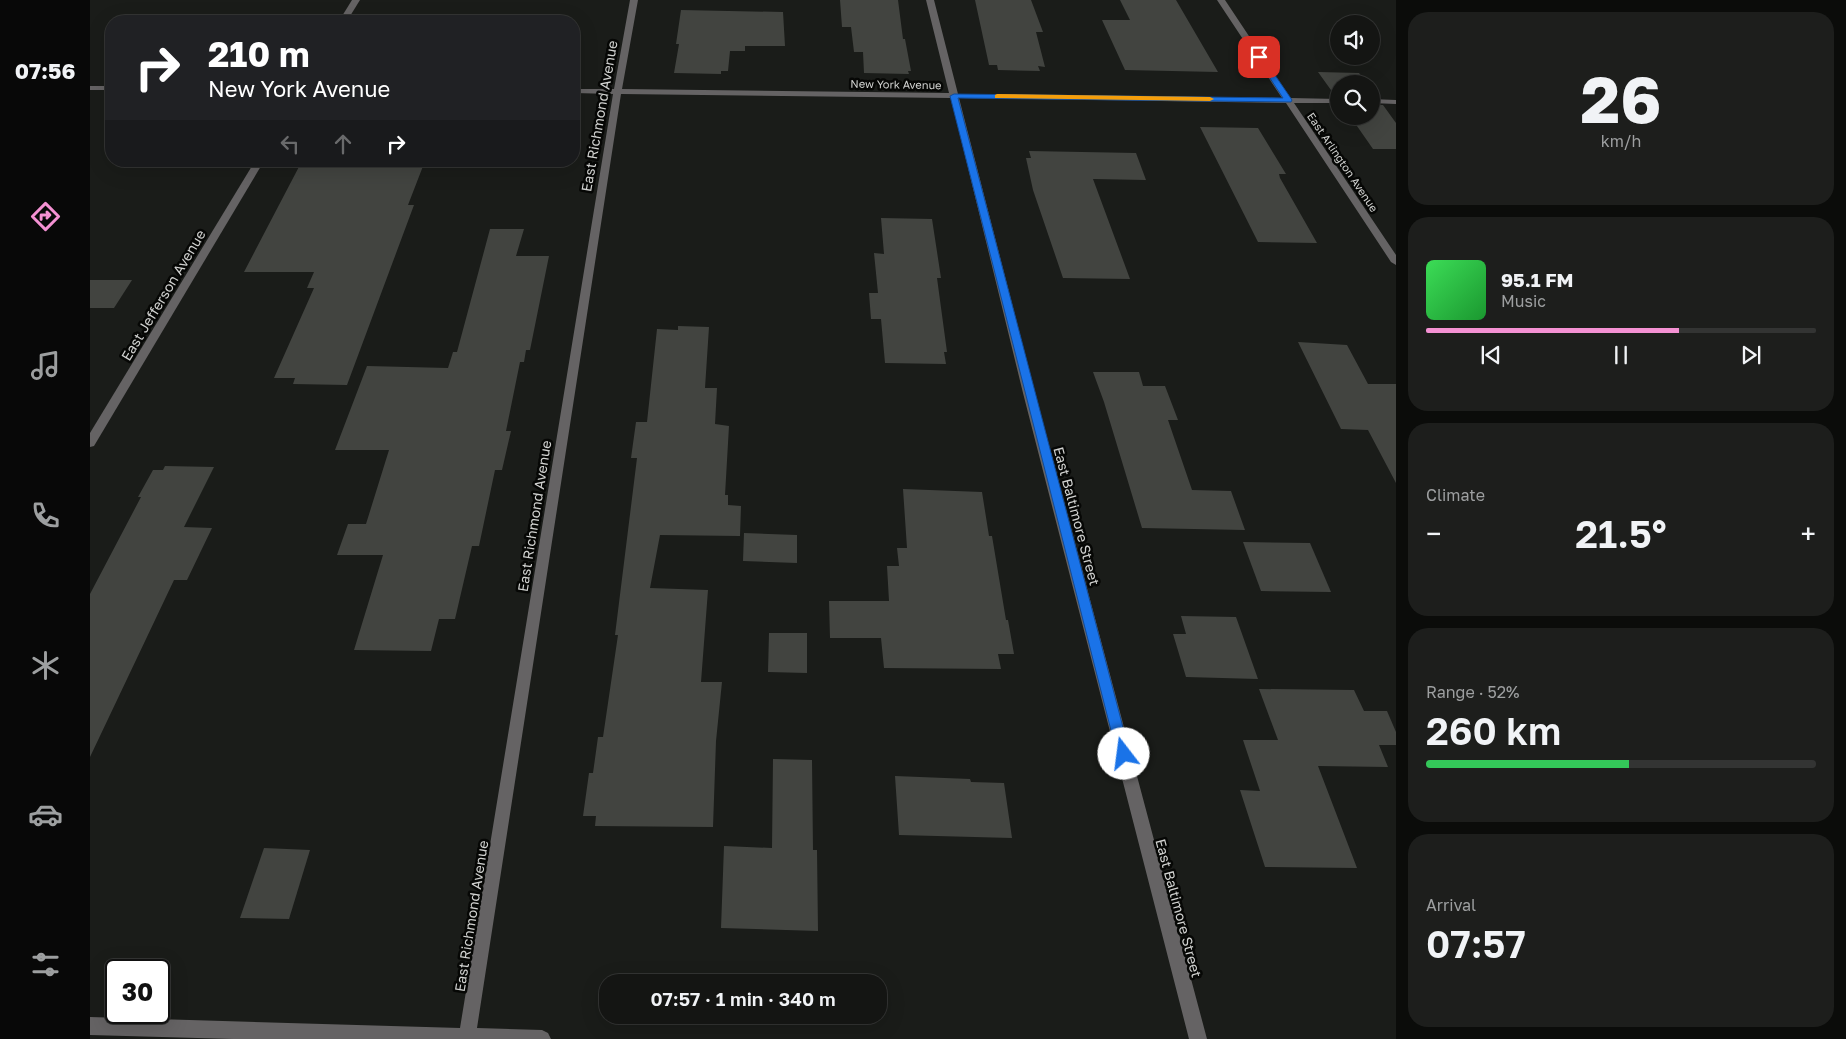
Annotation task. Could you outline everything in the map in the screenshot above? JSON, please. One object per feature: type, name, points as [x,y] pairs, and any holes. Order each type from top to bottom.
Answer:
[{"type":"street","points":[[347,15],[356,0]]},
{"type":"street","name":"East Richmond Avenue","points":[[467,1037],[617,92],[634,0]]},
{"type":"street","name":"East Baltimore Street","points":[[930,0],[1029,393],[1198,1039]]},
{"type":"street","name":"East Arlington Avenue","points":[[1221,0],[1396,262]]},
{"type":"street","points":[[90,88],[105,88]]},
{"type":"street","name":"New York Avenue","points":[[580,91],[1330,101]]},
{"type":"street","points":[[1380,101],[1396,102]]},
{"type":"street","name":"East Jefferson Avenue","points":[[90,443],[256,167]]},
{"type":"street","points":[[90,1026],[542,1039]]},
{"type":"building","points":[[840,0],[898,0],[903,39],[905,39],[911,71],[908,71],[909,74],[864,73],[863,52],[854,52],[851,27],[842,27]]},
{"type":"building","points":[[975,0],[1031,0],[1043,32],[1036,32],[1045,67],[1038,66],[1040,71],[998,70],[997,65],[989,65]]},
{"type":"building","points":[[1120,0],[1176,0],[1218,72],[1125,70],[1102,20],[1130,20]]},
{"type":"building","points":[[681,10],[783,12],[785,46],[745,46],[745,51],[730,51],[728,71],[721,71],[721,74],[674,73],[679,44],[676,44]]},
{"type":"building","points":[[1318,72],[1359,73],[1360,75],[1330,75],[1330,89]]},
{"type":"building","points":[[1380,105],[1383,105],[1396,123],[1396,149],[1373,149],[1356,125],[1380,125]]},
{"type":"building","points":[[1200,127],[1258,128],[1286,174],[1279,174],[1280,178],[1317,243],[1258,242]]},
{"type":"building","points":[[1029,151],[1136,153],[1146,180],[1093,179],[1130,279],[1063,278],[1033,190],[1026,158],[1031,158]]},
{"type":"building","points":[[299,167],[423,167],[408,205],[414,205],[347,385],[293,384],[295,378],[274,378],[314,288],[307,288],[314,272],[244,272]]},
{"type":"building","points":[[881,218],[932,219],[941,278],[937,278],[947,352],[944,352],[946,364],[885,363],[881,319],[871,319],[869,293],[878,293],[874,253],[884,254]]},
{"type":"building","points":[[490,229],[524,229],[516,256],[549,256],[530,350],[526,350],[524,362],[520,362],[506,431],[511,431],[502,470],[495,470],[479,546],[472,546],[455,619],[439,619],[431,651],[354,650],[383,555],[337,555],[348,524],[366,524],[389,450],[335,450],[367,366],[448,368],[453,352],[457,352]]},
{"type":"building","points":[[90,280],[132,280],[114,308],[90,308]]},
{"type":"building","points":[[678,326],[709,327],[705,388],[717,388],[715,424],[729,426],[725,495],[728,495],[728,505],[741,506],[740,536],[660,535],[650,588],[708,590],[701,682],[722,682],[716,741],[713,827],[595,826],[596,816],[583,816],[589,773],[593,773],[598,737],[603,737],[618,635],[615,635],[637,458],[631,458],[636,422],[647,422],[657,329],[678,330]]},
{"type":"building","points":[[1298,342],[1347,345],[1368,384],[1396,384],[1396,483],[1368,430],[1341,429]]},
{"type":"building","points":[[1093,372],[1139,372],[1143,386],[1165,386],[1178,420],[1168,420],[1192,490],[1231,491],[1245,530],[1142,528],[1104,402]]},
{"type":"building","points":[[165,466],[214,467],[184,527],[212,528],[187,580],[174,580],[90,757],[90,594],[141,497],[138,497],[153,470],[163,470]]},
{"type":"building","points":[[903,489],[982,492],[989,536],[992,536],[1006,620],[1008,620],[1014,654],[998,654],[1001,669],[884,668],[881,638],[830,638],[829,601],[889,601],[887,566],[899,566],[897,548],[907,548]]},
{"type":"building","points":[[744,533],[797,535],[797,563],[743,561]]},
{"type":"building","points":[[1243,542],[1310,543],[1331,592],[1261,591]]},
{"type":"building","points":[[1181,616],[1236,617],[1258,679],[1186,677],[1173,634],[1186,634]]},
{"type":"building","points":[[769,633],[807,633],[807,673],[768,672]]},
{"type":"building","points":[[1259,689],[1354,690],[1364,711],[1387,711],[1396,732],[1396,745],[1379,745],[1388,767],[1318,766],[1357,868],[1265,867],[1240,790],[1260,791],[1243,740],[1278,740]]},
{"type":"building","points":[[773,759],[812,760],[813,850],[817,850],[818,931],[721,928],[724,846],[772,848]]},
{"type":"building","points":[[895,776],[970,779],[971,782],[1004,783],[1012,838],[899,835]]},
{"type":"building","points":[[264,848],[310,850],[289,919],[240,918]]},
{"type":"slow traffic","points":[[997,97],[1210,99]]},
{"type":"route","points":[[1124,754],[1029,393],[954,96],[1288,100],[1259,57]]}]
